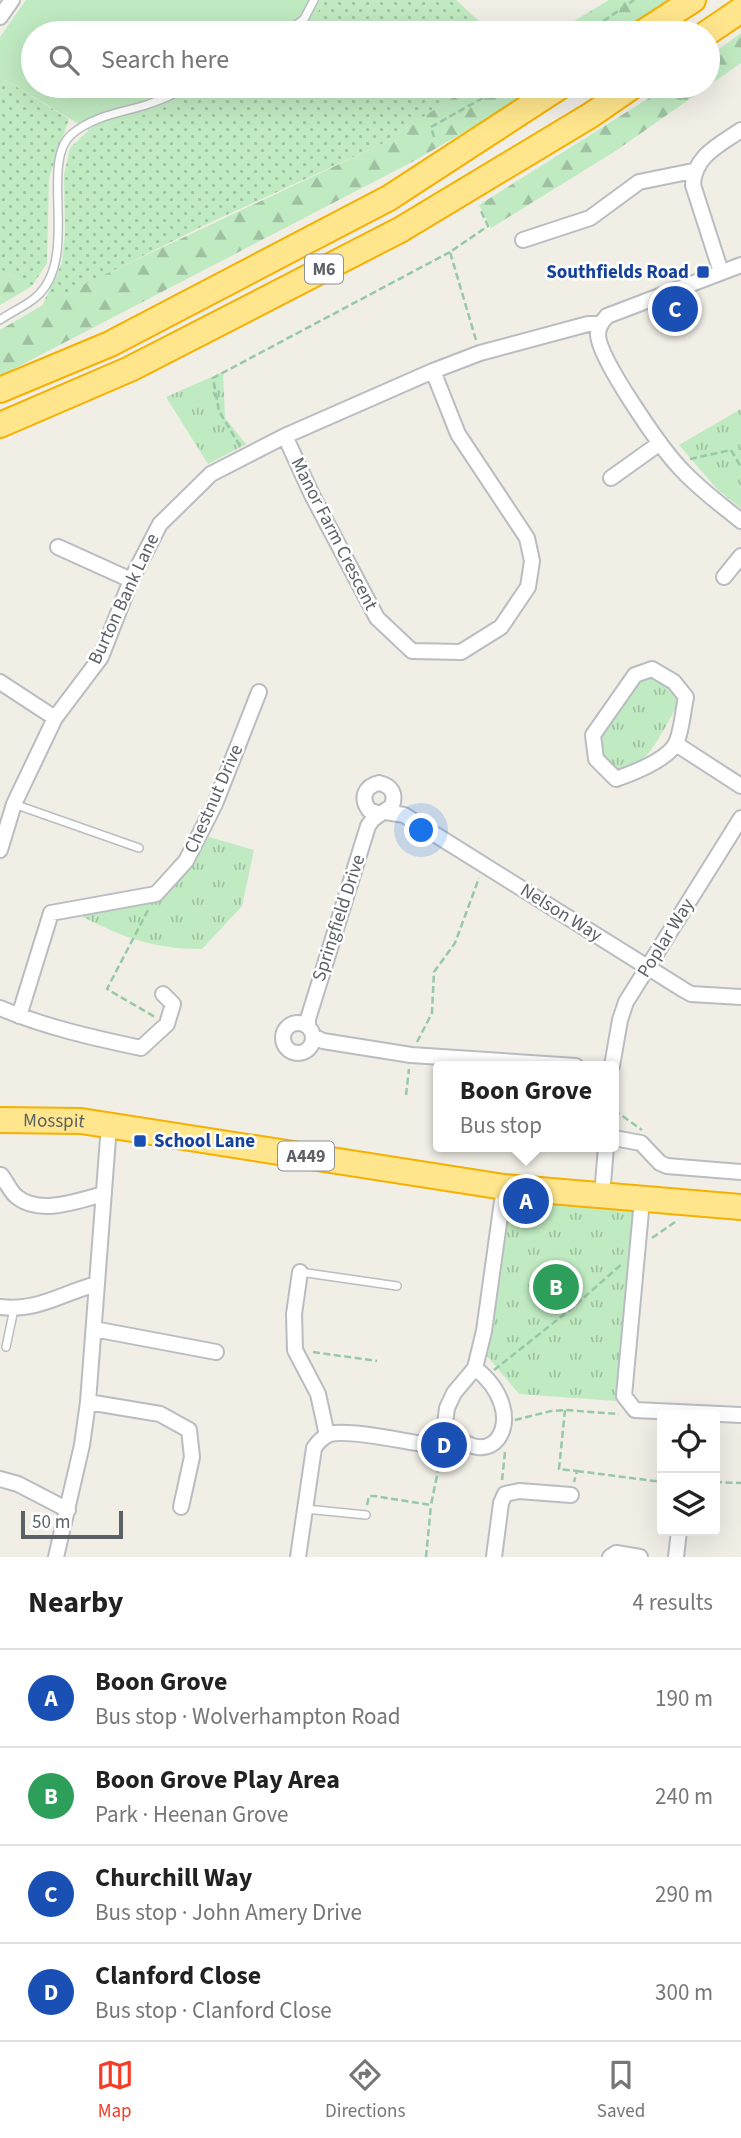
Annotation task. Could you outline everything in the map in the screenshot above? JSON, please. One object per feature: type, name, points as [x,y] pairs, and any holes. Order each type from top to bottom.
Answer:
[{"type":"highway","points":[[661,21],[693,0]]},
{"type":"highway","points":[[720,24],[741,10]]},
{"type":"highway","name":"M6","points":[[0,390],[110,344],[389,198],[543,98]]},
{"type":"highway","name":"M6","points":[[0,425],[130,369],[400,230],[616,98]]},
{"type":"highway","name":"Mosspit","points":[[0,1120],[73,1120],[108,1125]]},
{"type":"highway","name":"A449","points":[[108,1125],[504,1187],[741,1207]]},
{"type":"street","points":[[0,17],[12,0]]},
{"type":"street","points":[[721,272],[693,185],[693,171],[701,159],[741,130]]},
{"type":"street","points":[[523,240],[590,218],[639,182],[693,171]]},
{"type":"street","points":[[741,265],[607,316],[598,332],[599,343],[615,375],[678,467],[741,521]]},
{"type":"street","name":"Burton Bank Lane","points":[[0,850],[15,804],[55,718],[101,657],[131,580],[160,524],[211,474],[285,436],[433,371],[480,353],[588,324],[601,324]]},
{"type":"street","name":"Manor Farm Crescent","points":[[285,436],[318,506],[377,618],[412,651],[461,652],[501,627],[528,587],[532,561],[527,538],[458,434],[433,371]]},
{"type":"street","points":[[611,478],[660,443]]},
{"type":"street","points":[[58,547],[131,580]]},
{"type":"street","points":[[724,577],[741,556]]},
{"type":"street","points":[[652,669],[674,682],[686,697],[676,744],[639,772],[616,779],[596,759],[593,735],[635,676],[652,669]]},
{"type":"street","points":[[0,682],[55,718]]},
{"type":"street","name":"Chestnut Drive","points":[[156,894],[186,861],[215,804],[259,692]]},
{"type":"street","points":[[676,744],[741,786]]},
{"type":"street","name":"Nelson Way","points":[[383,813],[404,815],[691,994],[741,997]]},
{"type":"street","name":"Springfield Drive","points":[[383,813],[368,826],[307,1019],[310,1031],[323,1041],[410,1062],[433,1062]]},
{"type":"street","name":"Poplar Way","points":[[613,1061],[626,1002],[741,818]]},
{"type":"street","points":[[19,1016],[51,913],[156,894]]},
{"type":"street","points":[[0,1008],[100,1039],[141,1048],[167,1024],[173,1004],[163,994]]},
{"type":"street","points":[[57,1557],[82,1445],[88,1402],[108,1125]]},
{"type":"street","points":[[619,1139],[641,1143],[660,1163],[667,1166],[741,1172]]},
{"type":"street","points":[[602,1196],[606,1152]]},
{"type":"street","points":[[1,1175],[17,1197],[36,1205],[59,1206],[104,1194]]},
{"type":"street","points":[[444,1424],[462,1442],[482,1447],[490,1445],[504,1429],[498,1396],[480,1373],[504,1187]]},
{"type":"street","points":[[642,1200],[624,1396],[635,1410],[741,1415]]},
{"type":"street","points":[[300,1272],[294,1314],[295,1350],[318,1394],[327,1435]]},
{"type":"street","points":[[7,1308],[32,1308],[68,1292],[97,1284]]},
{"type":"street","points":[[94,1329],[216,1352]]},
{"type":"street","points":[[299,1557],[314,1448],[318,1441],[327,1435],[341,1433],[432,1443],[444,1424],[454,1393],[480,1373]]},
{"type":"street","points":[[88,1402],[160,1414],[189,1430],[192,1457],[181,1507]]},
{"type":"street","points":[[0,1479],[18,1484],[68,1510]]},
{"type":"street","points":[[494,1557],[500,1503],[505,1494],[519,1491],[571,1495]]},
{"type":"street","points":[[676,1557],[678,1536]]},
{"type":"street","points":[[610,1557],[616,1553],[640,1557]]},
{"type":"lane","points":[[301,21],[314,0]]},
{"type":"lane","points":[[0,320],[37,296],[50,277],[58,252],[58,167],[61,148],[69,136],[89,123],[163,98]]},
{"type":"lane","points":[[15,804],[139,848]]},
{"type":"lane","points":[[300,1272],[397,1286]]},
{"type":"lane","points":[[6,1347],[7,1308]]},
{"type":"lane","points":[[306,1509],[366,1515]]},
{"type":"path","points":[[603,21],[634,0]]},
{"type":"path","points":[[434,137],[431,127],[483,98]]},
{"type":"path","points":[[246,456],[219,411],[213,378],[450,252],[488,226],[481,211]]},
{"type":"path","points":[[450,252],[480,353]]},
{"type":"path","points":[[678,467],[692,457],[732,450],[741,467]]},
{"type":"path","points":[[406,1095],[410,1062],[432,1013],[434,972],[455,943],[484,865]]},
{"type":"path","points":[[156,894],[107,989],[167,1024]]},
{"type":"path","points":[[480,1373],[571,1309],[639,1248],[701,1204]]},
{"type":"path","points":[[295,1350],[377,1361]]},
{"type":"path","points":[[505,1494],[501,1488],[506,1442],[504,1429],[551,1411],[618,1414],[629,1405]]},
{"type":"path","points":[[565,1410],[559,1469],[657,1481]]},
{"type":"path","points":[[426,1557],[431,1505],[442,1451],[462,1442]]},
{"type":"path","points":[[571,1495],[576,1471]]},
{"type":"path","points":[[720,1482],[741,1483]]},
{"type":"path","points":[[366,1515],[369,1496],[431,1505]]},
{"type":"green space","points":[[26,0],[325,0],[312,21],[21,21],[21,90],[0,77],[0,37]]},
{"type":"green space","points":[[325,0],[456,0],[479,21],[312,21]]},
{"type":"green space","points":[[609,0],[668,0],[637,21],[574,21]]},
{"type":"green space","points":[[741,33],[741,63],[720,78],[720,48]]},
{"type":"green space","points":[[0,77],[21,90],[21,98],[34,98],[69,119],[49,178],[47,263],[32,286],[0,269]]},
{"type":"green space","points":[[35,98],[181,98],[157,111],[89,130]]},
{"type":"green space","points":[[181,98],[452,98],[384,143],[207,224],[42,306],[62,263],[65,233],[64,175],[70,148],[89,130],[157,111]]},
{"type":"green space","points":[[452,98],[521,98],[412,162],[0,376],[0,330],[55,298],[384,143]]},
{"type":"green space","points":[[649,98],[691,98],[617,150],[491,228],[479,205]]},
{"type":"green space","points":[[0,269],[32,286],[0,305]]},
{"type":"green space","points":[[223,372],[225,418],[246,444],[208,464],[166,397]]},
{"type":"green space","points":[[741,409],[741,508],[718,490],[679,445]]},
{"type":"green space","points":[[635,675],[656,677],[671,687],[681,699],[648,754],[630,770],[619,774],[603,758],[597,738]]},
{"type":"green space","points":[[209,837],[254,850],[242,906],[202,949],[167,947],[136,940],[75,913],[156,894],[174,886]]},
{"type":"green space","points":[[509,1196],[637,1205],[616,1401],[519,1394],[487,1356]]},
{"type":"place","name":"Southfields Road","points":[[703,272]]},
{"type":"place","name":"Churchill Way","points":[[675,309]]},
{"type":"place","name":"School Lane","points":[[140,1141]]},
{"type":"place","name":"Boon Grove","points":[[526,1201]]},
{"type":"place","name":"Boon Grove Play Area","points":[[556,1287]]},
{"type":"place","name":"Clanford Close","points":[[444,1445]]}]
